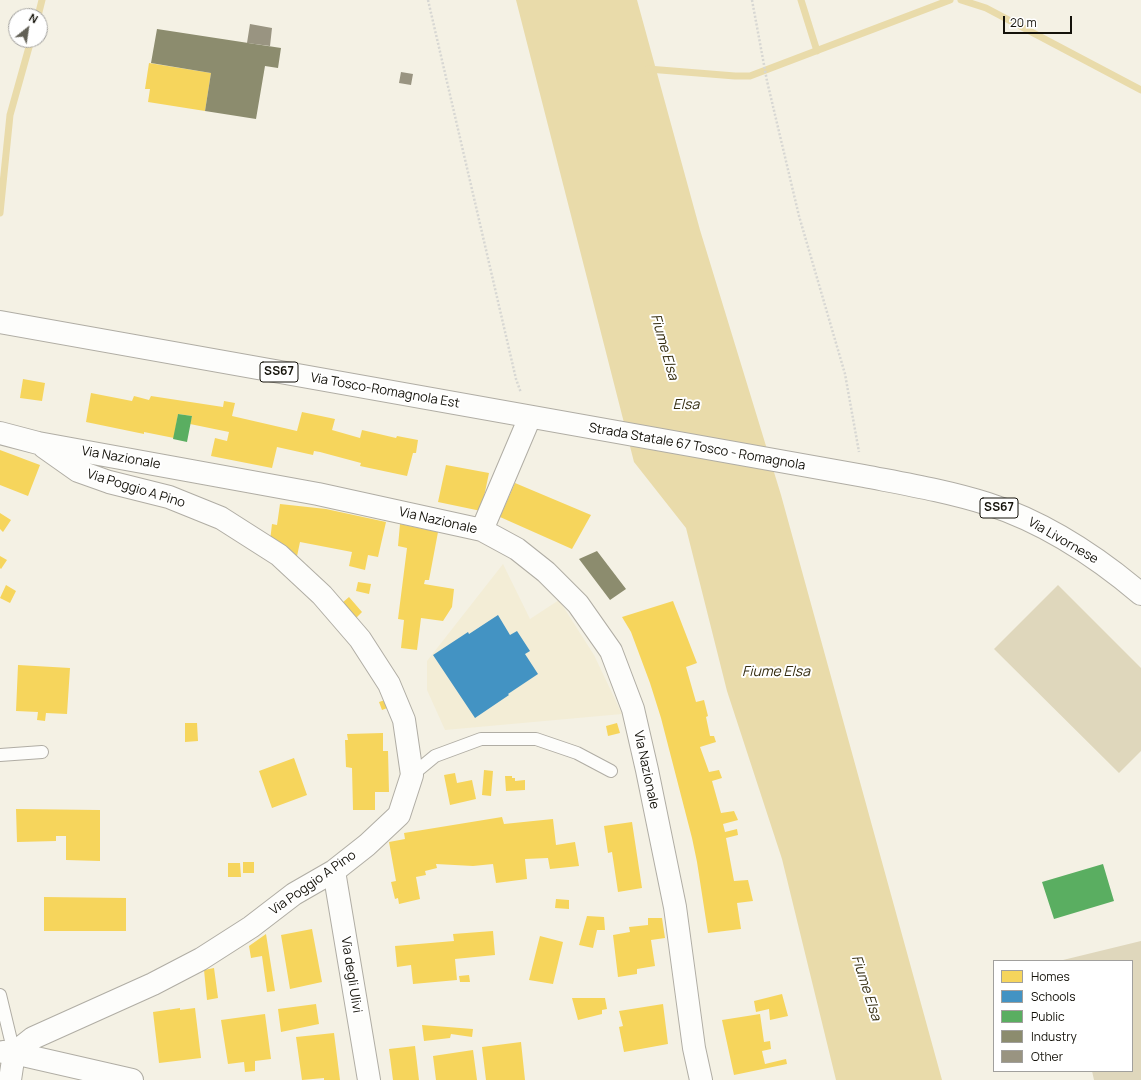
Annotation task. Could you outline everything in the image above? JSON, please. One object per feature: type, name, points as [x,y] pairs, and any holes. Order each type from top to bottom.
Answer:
[{"type":"street","name":"Via Tosco-Romagnola Est","points":[[0,322],[557,422]]},
{"type":"street","points":[[482,530],[530,417]]},
{"type":"street","name":"Strada Statale 67 Tosco - Romagnola","points":[[557,422],[837,471]]},
{"type":"street","name":"Via Nazionale","points":[[0,433],[38,443],[318,494],[482,530],[517,549],[546,572],[578,604],[611,651],[633,710],[675,907],[694,1048],[701,1080]]},
{"type":"street","name":"Via Poggio A Pino","points":[[7,1052],[33,1038],[153,984],[201,959],[251,927],[294,894],[334,870],[366,845],[398,815],[412,775],[404,720],[389,684],[360,639],[327,600],[279,555],[221,518],[169,497],[109,482],[78,471],[38,443]]},
{"type":"street","name":"Via Livornese","points":[[837,471],[961,496],[989,504],[1050,531],[1120,576],[1141,594]]},
{"type":"street","name":"Via degli Ulivi","points":[[334,870],[369,1080]]},
{"type":"street","points":[[10,1080],[7,1052],[131,1080]]},
{"type":"lane","points":[[412,775],[435,756],[481,739],[536,739],[577,753],[611,770]]},
{"type":"lane","points":[[0,755],[42,752]]},
{"type":"lane","points":[[0,995],[7,1052]]},
{"type":"path","points":[[428,0],[516,379],[530,417]]},
{"type":"path","points":[[752,0],[767,81],[799,216],[845,374],[864,476]]},
{"type":"shaded area","points":[[503,564],[530,619],[559,600],[594,655],[622,714],[445,730],[427,690],[427,661]]},
{"type":"shaded area","points":[[1058,585],[1141,668],[1141,751],[1119,773],[994,649]]},
{"type":"shaded area","points":[[1141,941],[1141,1080],[1094,1080],[1092,1072],[1133,1072],[1133,960],[1063,960]]},
{"type":"water","points":[[516,0],[637,0],[700,230],[781,495],[942,1080],[836,1080],[782,859],[727,691],[686,528],[634,462]]},
{"type":"building: Homes","points":[[149,63],[211,73],[205,111],[148,102],[150,89],[145,89]]},
{"type":"building: Homes","points":[[23,379],[45,383],[42,401],[20,398]]},
{"type":"building: Homes","points":[[91,393],[132,401],[134,396],[149,400],[151,396],[223,407],[224,401],[235,403],[232,416],[297,431],[302,412],[335,419],[332,430],[360,438],[362,430],[396,438],[397,436],[418,440],[416,453],[413,453],[407,476],[360,466],[361,463],[320,452],[314,451],[313,455],[277,447],[272,468],[211,456],[215,438],[227,441],[229,432],[190,424],[192,416],[178,414],[174,438],[144,432],[144,434],[86,422]]},
{"type":"building: Homes","points":[[0,450],[40,465],[28,496],[0,485]]},
{"type":"building: Homes","points":[[446,465],[489,473],[481,511],[438,502]]},
{"type":"building: Homes","points":[[515,483],[591,515],[572,549],[500,517]]},
{"type":"building: Homes","points":[[280,504],[326,509],[386,522],[378,557],[368,555],[365,570],[349,566],[352,552],[300,542],[296,561],[270,541],[272,524],[277,525]]},
{"type":"building: Homes","points":[[0,513],[11,520],[3,532],[0,529]]},
{"type":"building: Homes","points":[[400,524],[438,532],[429,580],[425,580],[424,584],[454,589],[452,607],[443,621],[421,618],[417,650],[401,648],[404,620],[398,619],[407,548],[398,546]]},
{"type":"building: Homes","points":[[0,556],[7,560],[1,569],[0,568]]},
{"type":"building: Homes","points":[[358,582],[371,584],[369,594],[356,591]]},
{"type":"building: Homes","points":[[6,585],[16,591],[10,603],[0,598]]},
{"type":"building: Homes","points":[[349,597],[362,612],[356,618],[342,603]]},
{"type":"building: Homes","points":[[673,601],[697,663],[686,667],[696,702],[704,700],[708,716],[706,717],[710,736],[714,736],[716,742],[700,747],[709,772],[719,770],[722,778],[712,781],[721,813],[734,811],[738,820],[723,824],[725,832],[737,829],[738,835],[726,838],[734,881],[748,880],[753,901],[737,903],[741,929],[708,933],[692,838],[661,718],[631,632],[622,617]]},
{"type":"building: Homes","points":[[18,665],[70,668],[67,714],[46,713],[45,721],[37,720],[38,712],[16,711]]},
{"type":"building: Homes","points":[[388,699],[390,707],[382,710],[379,702]]},
{"type":"building: Homes","points":[[185,723],[197,723],[198,741],[185,742]]},
{"type":"building: Homes","points":[[617,723],[620,733],[608,736],[606,726]]},
{"type":"building: Homes","points":[[383,733],[383,751],[388,751],[389,792],[375,792],[375,810],[353,810],[352,768],[346,767],[345,740],[348,740],[347,734]]},
{"type":"building: Homes","points":[[294,758],[307,795],[272,808],[259,771]]},
{"type":"building: Homes","points":[[484,770],[493,771],[491,796],[482,795]]},
{"type":"building: Homes","points":[[455,773],[457,783],[472,780],[476,799],[450,805],[444,775]]},
{"type":"building: Homes","points":[[505,776],[512,776],[512,778],[515,778],[515,781],[525,780],[525,790],[506,791]]},
{"type":"building: Homes","points":[[16,809],[100,810],[100,861],[66,860],[66,836],[56,836],[56,841],[17,842]]},
{"type":"building: Homes","points":[[502,817],[504,824],[553,819],[556,845],[575,842],[579,866],[550,869],[548,858],[525,859],[527,879],[496,883],[493,864],[473,866],[436,864],[437,868],[425,871],[426,875],[416,877],[420,899],[399,904],[398,898],[395,899],[391,882],[396,881],[389,842],[405,839],[404,833]]},
{"type":"building: Homes","points":[[632,822],[642,888],[618,892],[612,852],[608,853],[604,826]]},
{"type":"building: Homes","points":[[243,862],[254,862],[254,873],[243,873]]},
{"type":"building: Homes","points":[[228,863],[240,863],[241,877],[228,877]]},
{"type":"building: Homes","points":[[44,897],[126,898],[126,931],[44,931]]},
{"type":"building: Homes","points":[[556,899],[569,900],[569,909],[555,908]]},
{"type":"building: Homes","points":[[587,916],[604,917],[605,930],[597,930],[593,948],[579,945]]},
{"type":"building: Homes","points":[[648,918],[662,918],[665,938],[651,940],[655,966],[637,969],[637,974],[618,977],[613,935],[630,932],[629,927],[648,925]]},
{"type":"building: Homes","points":[[312,929],[322,982],[290,989],[281,935]]},
{"type":"building: Homes","points":[[493,931],[495,955],[455,959],[457,980],[413,984],[411,965],[397,967],[395,946],[454,941],[453,934]]},
{"type":"building: Homes","points":[[266,934],[275,991],[267,992],[262,956],[251,958],[249,946]]},
{"type":"building: Homes","points":[[540,936],[563,942],[553,984],[529,980]]},
{"type":"building: Homes","points":[[214,968],[218,998],[207,1000],[204,970]]},
{"type":"building: Homes","points":[[469,975],[470,982],[460,982],[459,976]]},
{"type":"building: Homes","points":[[782,994],[788,1016],[770,1020],[769,1009],[756,1012],[754,1001]]},
{"type":"building: Homes","points":[[572,998],[605,998],[607,1009],[602,1010],[602,1014],[578,1020]]},
{"type":"building: Homes","points":[[316,1004],[319,1024],[281,1032],[278,1009]]},
{"type":"building: Homes","points":[[663,1004],[668,1044],[624,1052],[619,1027],[623,1026],[619,1011]]},
{"type":"building: Homes","points":[[180,1008],[180,1010],[195,1008],[201,1058],[159,1063],[153,1012]]},
{"type":"building: Homes","points":[[265,1014],[271,1059],[255,1061],[255,1071],[245,1072],[244,1062],[228,1064],[221,1020]]},
{"type":"building: Homes","points":[[760,1014],[764,1042],[770,1041],[771,1049],[762,1051],[765,1064],[786,1059],[787,1064],[734,1075],[722,1020]]},
{"type":"building: Homes","points":[[422,1025],[473,1029],[472,1037],[451,1034],[450,1038],[424,1041]]},
{"type":"building: Homes","points":[[334,1033],[340,1080],[324,1080],[324,1078],[302,1080],[296,1037]]},
{"type":"building: Homes","points":[[521,1042],[525,1080],[486,1080],[482,1047]]},
{"type":"building: Homes","points":[[415,1046],[419,1080],[393,1080],[389,1049]]},
{"type":"building: Homes","points":[[473,1050],[477,1080],[436,1080],[433,1056]]},
{"type":"building: Schools","points":[[498,615],[510,635],[517,631],[530,651],[525,654],[538,674],[475,718],[433,655],[468,632],[469,634]]},
{"type":"building: Public","points":[[178,414],[192,416],[187,442],[173,439]]},
{"type":"building: Public","points":[[1103,864],[1114,901],[1054,919],[1042,882]]},
{"type":"building: Industry","points":[[157,29],[281,48],[278,68],[265,66],[256,119],[205,111],[211,73],[151,63]]},
{"type":"building: Industry","points":[[597,551],[626,589],[610,600],[579,559]]},
{"type":"building: Other","points":[[250,24],[272,28],[270,46],[247,43]]},
{"type":"building: Other","points":[[401,72],[413,74],[411,85],[399,83]]},
{"type":"waterway","points":[[40,8],[42,0]]},
{"type":"waterway","points":[[801,0],[817,51]]},
{"type":"waterway","points":[[648,69],[750,76],[950,0]]},
{"type":"waterway","points":[[961,0],[986,8],[1141,90]]},
{"type":"waterway","points":[[0,213],[10,115],[29,48]]},
{"type":"water label","name":"Fiume Elsa","points":[[664,347]]},
{"type":"water label","name":"Elsa","points":[[686,405]]},
{"type":"water label","name":"Fiume Elsa","points":[[776,672]]},
{"type":"water label","name":"Fiume Elsa","points":[[866,988]]}]
